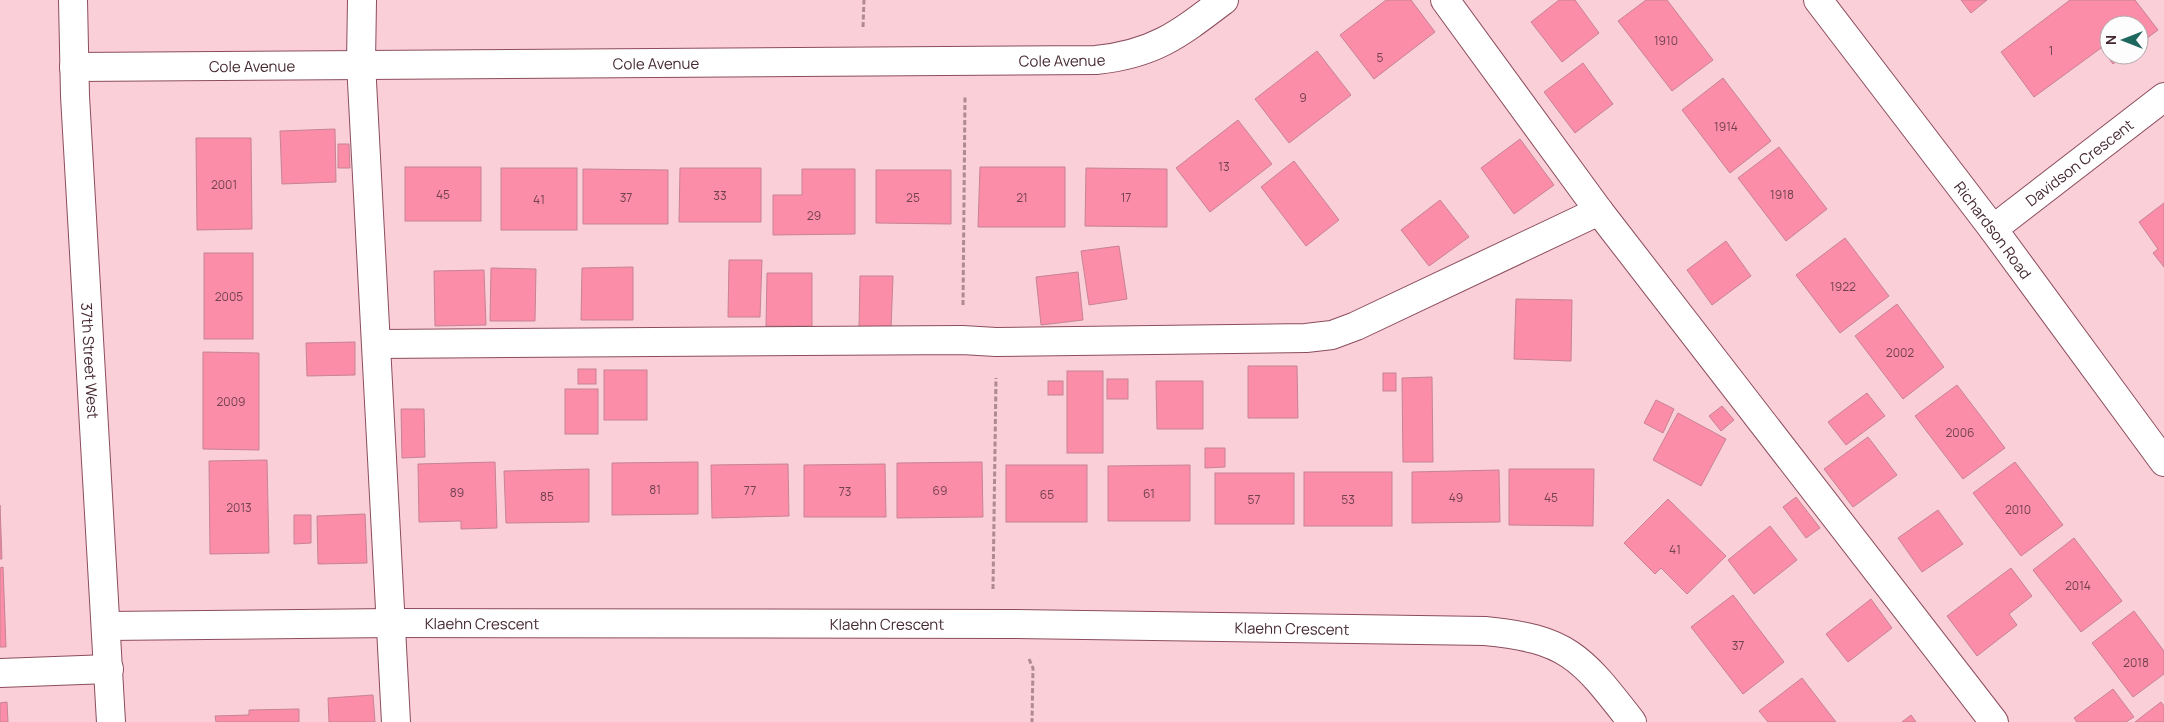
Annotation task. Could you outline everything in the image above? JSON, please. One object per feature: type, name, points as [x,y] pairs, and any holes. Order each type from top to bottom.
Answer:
[{"type":"street","name":"37th Street West","points":[[73,0],[74,67],[111,722]]},
{"type":"street","points":[[362,0],[361,63],[378,344],[396,722]]},
{"type":"street","name":"Cole Avenue","points":[[74,67],[361,63],[1096,60],[1126,57],[1152,48],[1179,34],[1224,0]]},
{"type":"street","points":[[1445,0],[1599,211],[1994,722]]},
{"type":"street","name":"Richardson Road","points":[[1818,0],[1993,229],[2164,462]]},
{"type":"street","name":"Davidson Crescent","points":[[1993,229],[2164,96]]},
{"type":"street","points":[[378,344],[962,340],[996,342],[1306,338],[1332,335],[1356,326],[1599,211]]},
{"type":"street","name":"Klaehn Crescent","points":[[107,626],[392,623],[1012,624],[1485,631],[1520,634],[1550,643],[1576,657],[1599,680],[1632,722]]},
{"type":"street","points":[[0,673],[109,669]]},
{"type":"path","points":[[927,60],[966,96],[962,340]]},
{"type":"path","points":[[996,342],[993,593],[1012,624],[1033,668],[1032,722]]},
{"type":"building","points":[[1386,0],[1411,0],[1435,32],[1374,79],[1340,35]]},
{"type":"building","points":[[1559,0],[1575,0],[1599,33],[1562,62],[1531,22]]},
{"type":"building","points":[[1646,0],[1667,0],[1713,60],[1672,91],[1618,21]]},
{"type":"building","points":[[1961,0],[1987,0],[1971,13]]},
{"type":"building","points":[[2070,0],[2135,0],[2146,15],[2099,15],[2099,49],[2034,97],[2001,52]]},
{"type":"building","points":[[2149,18],[2158,30],[2149,37]]},
{"type":"building","points":[[1317,51],[1351,95],[1289,143],[1255,99]]},
{"type":"building","points":[[1583,63],[1613,104],[1575,133],[1544,92]]},
{"type":"building","points":[[1723,78],[1771,141],[1730,173],[1682,110]]},
{"type":"building","points":[[1238,120],[1272,164],[1210,212],[1176,168]]},
{"type":"building","points":[[335,129],[336,182],[282,184],[280,131]]},
{"type":"building","points":[[196,138],[251,138],[252,229],[197,230]]},
{"type":"building","points":[[1520,139],[1554,185],[1514,214],[1481,168]]},
{"type":"building","points":[[338,144],[349,144],[350,168],[338,168]]},
{"type":"building","points":[[1779,147],[1827,209],[1786,241],[1738,178]]},
{"type":"building","points":[[1294,161],[1339,220],[1306,246],[1261,187]]},
{"type":"building","points":[[405,167],[481,167],[481,221],[405,221]]},
{"type":"building","points":[[980,167],[1065,167],[1065,227],[978,227]]},
{"type":"building","points":[[501,168],[577,168],[577,230],[501,230]]},
{"type":"building","points":[[680,168],[761,168],[761,222],[679,222]]},
{"type":"building","points":[[1086,168],[1167,169],[1167,227],[1085,226]]},
{"type":"building","points":[[583,169],[668,170],[668,224],[583,224]]},
{"type":"building","points":[[802,169],[855,169],[855,234],[773,235],[773,195],[802,195]]},
{"type":"building","points":[[876,170],[951,170],[951,224],[876,223]]},
{"type":"building","points":[[1440,200],[1469,237],[1429,266],[1401,230]]},
{"type":"building","points":[[2164,203],[2164,267],[2153,253],[2158,249],[2139,222]]},
{"type":"building","points":[[1845,238],[1889,296],[1840,333],[1796,275]]},
{"type":"building","points":[[1726,241],[1751,276],[1712,305],[1687,270]]},
{"type":"building","points":[[1119,246],[1127,299],[1089,305],[1081,251]]},
{"type":"building","points":[[204,253],[253,253],[253,339],[204,339]]},
{"type":"building","points":[[729,260],[762,260],[760,317],[728,317]]},
{"type":"building","points":[[633,267],[633,320],[581,320],[582,268]]},
{"type":"building","points":[[491,268],[536,269],[535,321],[490,321]]},
{"type":"building","points":[[484,270],[486,325],[435,326],[434,271]]},
{"type":"building","points":[[1078,272],[1083,320],[1041,325],[1036,277]]},
{"type":"building","points":[[767,273],[812,273],[812,326],[766,326]]},
{"type":"building","points":[[860,276],[893,276],[891,329],[859,329]]},
{"type":"building","points":[[1516,299],[1572,300],[1571,361],[1514,359]]},
{"type":"building","points":[[1897,304],[1944,367],[1903,399],[1855,336]]},
{"type":"building","points":[[355,342],[355,375],[307,376],[306,343]]},
{"type":"building","points":[[203,352],[259,353],[259,450],[203,449]]},
{"type":"building","points":[[1248,366],[1297,366],[1298,418],[1248,418]]},
{"type":"building","points":[[578,369],[596,369],[596,384],[578,384]]},
{"type":"building","points":[[604,370],[647,370],[647,420],[604,420]]},
{"type":"building","points":[[1067,371],[1103,371],[1103,453],[1067,453]]},
{"type":"building","points":[[1383,373],[1396,373],[1396,391],[1383,391]]},
{"type":"building","points":[[1432,377],[1433,462],[1403,462],[1402,378]]},
{"type":"building","points":[[1107,379],[1128,379],[1128,399],[1107,399]]},
{"type":"building","points":[[1048,381],[1063,381],[1063,395],[1048,395]]},
{"type":"building","points":[[1156,381],[1203,381],[1203,429],[1157,429]]},
{"type":"building","points":[[1957,385],[2005,448],[1963,479],[1915,416]]},
{"type":"building","points":[[565,389],[598,389],[598,434],[565,434]]},
{"type":"building","points":[[1867,393],[1885,416],[1846,445],[1828,422]]},
{"type":"building","points":[[1656,400],[1674,409],[1663,433],[1644,423]]},
{"type":"building","points":[[1722,406],[1734,420],[1721,431],[1709,416]]},
{"type":"building","points":[[401,409],[424,409],[425,457],[402,458]]},
{"type":"building","points":[[1678,413],[1726,439],[1701,486],[1653,460]]},
{"type":"building","points":[[1868,437],[1897,475],[1853,507],[1824,469]]},
{"type":"building","points":[[1205,448],[1225,448],[1225,467],[1205,468]]},
{"type":"building","points":[[267,460],[269,553],[210,554],[209,461]]},
{"type":"building","points":[[495,462],[497,528],[461,529],[461,521],[419,522],[418,464]]},
{"type":"building","points":[[698,462],[698,514],[612,515],[612,463]]},
{"type":"building","points":[[982,462],[983,517],[897,518],[897,463]]},
{"type":"building","points":[[2015,462],[2063,525],[2021,556],[1973,493]]},
{"type":"building","points":[[788,464],[789,516],[712,518],[711,465]]},
{"type":"building","points":[[885,464],[886,517],[804,517],[804,465]]},
{"type":"building","points":[[1006,465],[1087,465],[1087,522],[1006,522]]},
{"type":"building","points":[[1190,465],[1190,521],[1108,521],[1108,466]]},
{"type":"building","points":[[589,469],[589,522],[506,523],[504,471]]},
{"type":"building","points":[[1509,469],[1594,469],[1593,526],[1509,525]]},
{"type":"building","points":[[1499,470],[1500,522],[1412,523],[1412,472]]},
{"type":"building","points":[[1304,472],[1392,472],[1392,526],[1304,526]]},
{"type":"building","points":[[1215,473],[1294,473],[1294,524],[1215,524]]},
{"type":"building","points":[[1796,497],[1820,528],[1806,538],[1783,507]]},
{"type":"building","points":[[1668,499],[1726,556],[1687,594],[1661,568],[1655,574],[1624,543]]},
{"type":"building","points":[[0,505],[2,559],[0,559]]},
{"type":"building","points":[[1938,510],[1963,544],[1922,572],[1898,538]]},
{"type":"building","points":[[365,514],[367,563],[318,564],[317,516]]},
{"type":"building","points":[[294,515],[311,515],[311,543],[294,544]]},
{"type":"building","points":[[1770,526],[1797,560],[1754,594],[1728,560]]},
{"type":"building","points":[[2074,538],[2122,601],[2081,632],[2033,570]]},
{"type":"building","points":[[3,567],[6,647],[0,647],[0,568]]},
{"type":"building","points":[[2011,568],[2032,596],[2009,614],[2017,625],[1977,656],[1947,616]]},
{"type":"building","points":[[1733,595],[1784,662],[1743,694],[1691,627]]},
{"type":"building","points":[[1871,599],[1892,628],[1848,662],[1826,634]]},
{"type":"building","points":[[2134,611],[2164,651],[2164,674],[2133,697],[2092,643]]},
{"type":"building","points":[[1802,678],[1836,722],[1768,722],[1759,711]]},
{"type":"building","points":[[2113,689],[2134,717],[2126,722],[2077,722],[2074,718]]},
{"type":"building","points":[[373,695],[375,722],[329,722],[328,698]]},
{"type":"building","points":[[7,702],[8,722],[0,722],[0,703]]},
{"type":"building","points":[[2161,702],[2164,706],[2164,722],[2135,722]]},
{"type":"building","points":[[299,709],[299,722],[216,722],[215,716],[249,715],[249,710]]},
{"type":"building","points":[[1911,715],[1916,722],[1902,722]]}]
